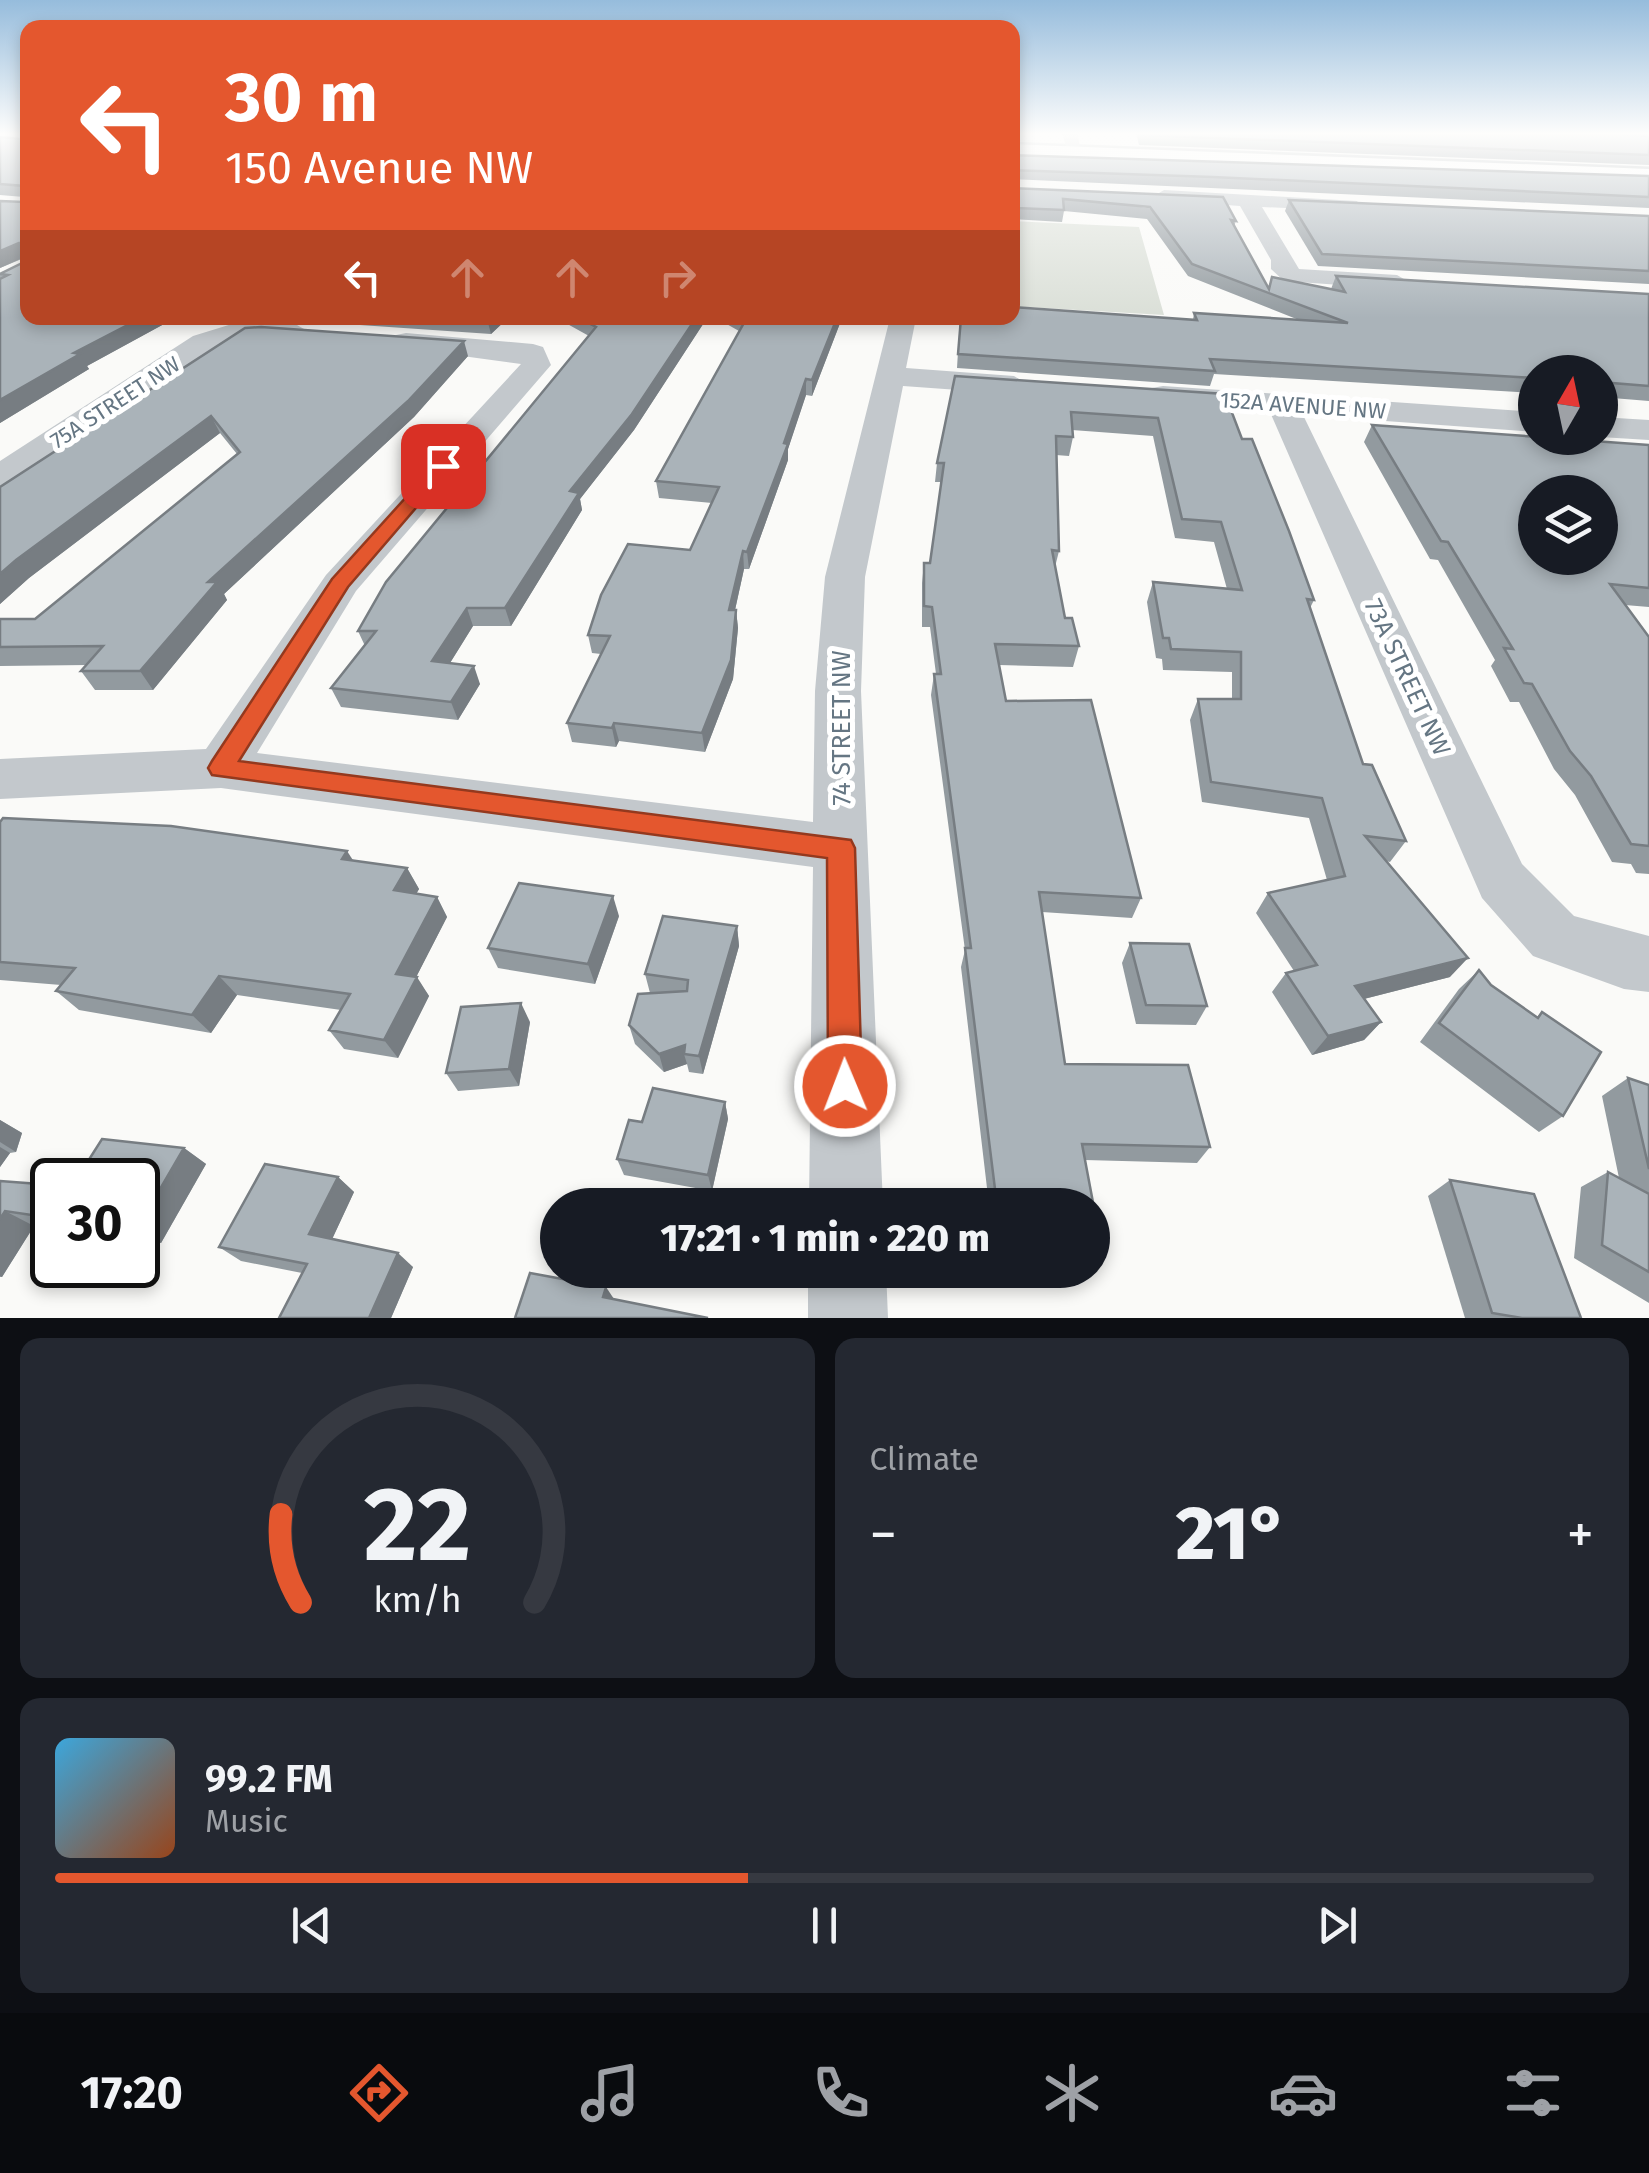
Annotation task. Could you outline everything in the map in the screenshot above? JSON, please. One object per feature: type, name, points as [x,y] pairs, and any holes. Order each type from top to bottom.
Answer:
[{"type":"street","points":[[1149,196],[1381,206]]},
{"type":"street","points":[[1247,200],[1283,260],[1283,269],[1293,276],[1432,284]]},
{"type":"street","name":"74 STREET NW","points":[[846,1188],[838,691],[845,578],[902,325]]},
{"type":"street","name":"75A STREET NW","points":[[0,477],[203,342],[232,332],[268,330],[321,335]]},
{"type":"street","points":[[221,768],[340,584],[536,365],[532,353],[506,347],[380,339]]},
{"type":"street","points":[[890,376],[1038,386]]},
{"type":"street","name":"152A AVENUE NW","points":[[1132,393],[1518,421]]},
{"type":"street","name":"73A STREET NW","points":[[1282,404],[1502,881],[1554,937],[1624,961],[1649,964]]},
{"type":"street","points":[[1618,427],[1649,430]]},
{"type":"street","points":[[0,779],[221,768],[841,848]]},
{"type":"street","points":[[848,1288],[848,1318]]},
{"type":"shaded area","points":[[1020,221],[1139,227],[1164,315],[1026,307],[1025,314],[1020,314]]},
{"type":"building","points":[[1020,195],[1223,197],[1236,221],[1231,220],[1269,289],[1272,277],[1345,292],[1336,276],[1649,294],[1649,386],[1618,383],[1618,355],[1518,355],[1518,377],[1210,359],[1215,371],[958,354],[960,325],[1020,325],[1020,308],[1197,320],[1194,313],[1348,323],[1192,264],[1150,207],[1063,199],[1064,210],[1020,208]]},
{"type":"building","points":[[1595,195],[1649,195],[1649,197]]},
{"type":"building","points":[[1289,200],[1649,216],[1649,271],[1322,254]]},
{"type":"building","points":[[0,201],[20,202],[20,244],[0,251]]},
{"type":"building","points":[[20,264],[20,325],[128,325],[74,353],[80,354],[0,400],[0,279],[8,275],[0,274]]},
{"type":"building","points":[[592,325],[691,325],[632,414],[570,491],[579,493],[505,608],[467,608],[432,661],[474,666],[451,702],[331,688],[376,631],[358,631],[386,582],[596,327]]},
{"type":"building","points":[[743,325],[834,325],[812,380],[806,379],[784,443],[788,444],[747,552],[743,551],[729,610],[736,610],[731,660],[702,733],[614,723],[612,728],[567,723],[610,636],[588,635],[601,595],[628,544],[690,550],[719,487],[656,481]]},
{"type":"building","points":[[245,328],[464,341],[408,401],[208,582],[217,582],[140,671],[81,671],[103,646],[0,647],[0,619],[35,619],[240,452],[211,416],[0,574],[0,487]]},
{"type":"building","points":[[955,376],[1225,394],[1226,409],[1231,410],[1242,439],[1252,439],[1289,531],[1314,600],[1307,599],[1363,764],[1372,765],[1406,841],[1365,836],[1468,958],[1355,986],[1381,1022],[1328,1036],[1286,973],[1317,965],[1268,893],[1345,876],[1322,798],[1211,782],[1198,699],[1241,699],[1241,652],[1171,649],[1169,638],[1163,638],[1153,582],[1242,590],[1221,522],[1182,519],[1158,418],[1071,412],[1073,437],[1056,436],[1059,551],[1052,550],[1065,618],[1072,618],[1079,646],[995,644],[1006,701],[1091,700],[1141,898],[1039,892],[1065,1064],[1188,1065],[1210,1147],[1082,1144],[1090,1188],[995,1188],[965,948],[971,948],[934,674],[941,674],[932,607],[924,606],[924,563],[930,563],[944,463],[937,463]]},
{"type":"building","points":[[1372,425],[1518,436],[1518,455],[1618,455],[1618,443],[1649,445],[1649,588],[1610,584],[1649,637],[1649,846],[1631,844],[1532,684],[1524,683],[1504,648],[1513,649],[1448,542],[1441,541]]},
{"type":"building","points":[[3,818],[171,826],[347,851],[342,859],[407,868],[394,890],[437,897],[396,974],[417,977],[384,1040],[329,1030],[350,994],[219,976],[192,1015],[56,991],[75,968],[0,962]]},
{"type":"building","points":[[519,883],[613,896],[588,964],[488,948]]},
{"type":"building","points":[[663,916],[737,926],[699,1056],[684,1054],[685,1045],[659,1054],[629,1025],[638,994],[687,991],[688,980],[645,974]]},
{"type":"building","points":[[1130,943],[1189,944],[1207,1006],[1146,1005]]},
{"type":"building","points":[[1479,970],[1491,985],[1538,1018],[1542,1012],[1601,1052],[1563,1116],[1439,1023]]},
{"type":"building","points":[[521,1003],[509,1069],[446,1073],[461,1007]]},
{"type":"building","points":[[1628,1078],[1649,1085],[1649,1169]]},
{"type":"building","points":[[653,1088],[725,1102],[708,1175],[617,1159],[629,1120],[642,1122]]},
{"type":"building","points":[[102,1139],[184,1148],[160,1189],[160,1158],[90,1158]]},
{"type":"building","points":[[265,1164],[338,1177],[309,1234],[398,1253],[369,1318],[279,1318],[307,1264],[219,1247]]},
{"type":"building","points":[[1608,1172],[1649,1194],[1649,1272],[1602,1245]]},
{"type":"building","points":[[1450,1180],[1534,1194],[1581,1318],[1522,1318],[1492,1313]]},
{"type":"building","points":[[0,1181],[30,1183],[30,1215],[5,1211],[0,1219]]},
{"type":"building","points":[[530,1273],[540,1275],[540,1288],[606,1288],[603,1297],[708,1318],[515,1318]]},
{"type":"route","points":[[443,466],[340,584],[221,768],[841,848],[845,1086]]}]
